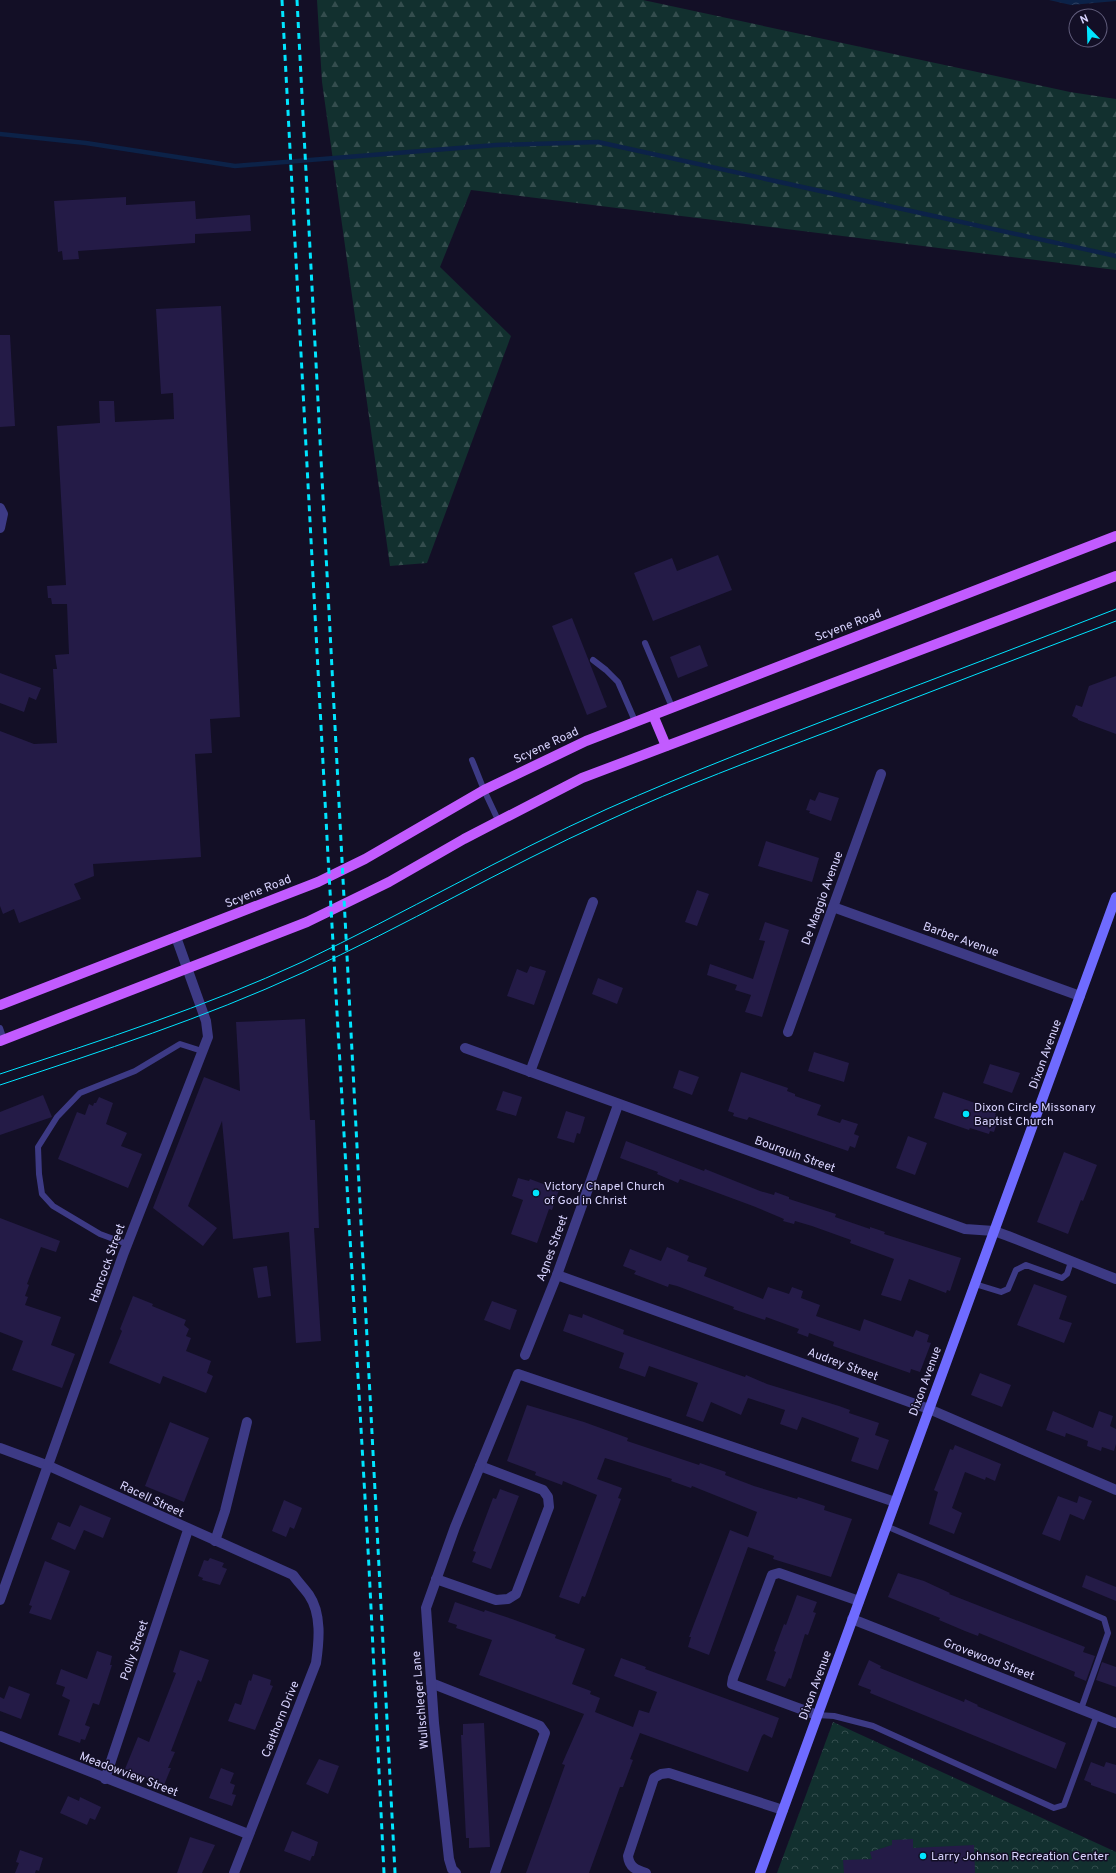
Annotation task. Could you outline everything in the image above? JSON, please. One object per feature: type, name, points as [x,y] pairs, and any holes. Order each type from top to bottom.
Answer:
[{"type":"main road","name":"Scyene Road","points":[[0,1005],[318,882],[365,859],[484,790],[586,741],[1116,536]]},
{"type":"main road","points":[[2,1041],[188,970],[307,922],[389,882],[498,820],[582,778],[1116,576]]},
{"type":"main road","points":[[653,715],[666,746]]},
{"type":"street","points":[[0,508],[3,514],[0,528]]},
{"type":"street","name":"De Maggio Avenue","points":[[788,1032],[881,774]]},
{"type":"street","name":"Dixon Avenue","points":[[760,1873],[1116,897]]},
{"type":"street","points":[[530,1072],[593,902]]},
{"type":"street","name":"Barber Avenue","points":[[833,907],[1080,996]]},
{"type":"street","name":"Hancock Street","points":[[0,1600],[127,1244],[208,1037],[206,1021],[176,938]]},
{"type":"street","name":"Bourquin Street","points":[[465,1048],[965,1228],[994,1231],[1116,1279]]},
{"type":"street","name":"Agnes Street","points":[[525,1356],[557,1275],[618,1104]]},
{"type":"street","name":"Audrey Street","points":[[557,1275],[929,1409],[1116,1490]]},
{"type":"street","points":[[436,1579],[496,1600],[508,1599],[516,1594],[549,1507],[548,1497],[543,1490],[480,1466],[518,1374],[895,1502]]},
{"type":"street","points":[[215,1541],[225,1511],[247,1422]]},
{"type":"street","name":"Racell Street","points":[[0,1448],[49,1466],[188,1530],[292,1575]]},
{"type":"street","name":"Wullschleger Lane","points":[[456,1873],[452,1869],[450,1859],[431,1683],[426,1608],[455,1528],[480,1466]]},
{"type":"street","name":"Polly Street","points":[[105,1779],[188,1530]]},
{"type":"street","points":[[817,1715],[732,1684],[733,1678],[772,1575],[779,1573],[859,1601]]},
{"type":"street","name":"Cauthorn Drive","points":[[234,1873],[316,1663],[319,1642],[317,1617],[310,1596],[292,1575]]},
{"type":"street","name":"Grovewood Street","points":[[852,1620],[1116,1723]]},
{"type":"street","points":[[431,1683],[540,1726],[545,1733],[495,1873]]},
{"type":"street","name":"Meadowview Street","points":[[0,1736],[105,1779],[248,1834]]},
{"type":"street","points":[[646,1873],[632,1867],[628,1856],[654,1778],[661,1774],[669,1773],[783,1810]]},
{"type":"lane","points":[[646,643],[672,707]]},
{"type":"lane","points":[[593,660],[618,682],[635,722]]},
{"type":"lane","points":[[472,760],[498,820]]},
{"type":"lane","points":[[0,1028],[2,1041]]},
{"type":"lane","points":[[127,1244],[100,1234],[53,1206],[42,1194],[39,1174],[38,1147],[57,1117],[80,1093],[135,1070],[180,1044],[202,1051]]},
{"type":"lane","points":[[975,1284],[1001,1292],[1008,1290],[1016,1270],[1026,1265],[1062,1278],[1067,1274],[1071,1262]]},
{"type":"lane","points":[[886,1526],[1104,1619],[1108,1633],[1081,1709]]},
{"type":"lane","points":[[817,1715],[834,1716],[873,1726],[1054,1808],[1064,1805],[1096,1715]]},
{"type":"green space","points":[[317,0],[643,0],[1070,92],[1116,99],[1116,270],[471,190],[440,267],[511,336],[427,563],[390,566],[322,82]]},
{"type":"green space","points":[[833,1722],[1116,1852],[1116,1873],[777,1873]]},
{"type":"water","points":[[1049,0],[1116,0],[1116,1],[1071,5]]},
{"type":"building","points":[[126,197],[126,205],[195,201],[196,219],[250,215],[251,231],[195,234],[195,243],[78,251],[79,259],[63,260],[62,251],[58,252],[54,201]]},
{"type":"building","points":[[221,306],[240,717],[210,719],[212,753],[195,754],[201,857],[93,864],[94,876],[74,884],[81,899],[19,923],[14,909],[3,914],[0,906],[0,731],[34,744],[57,743],[53,669],[57,669],[55,655],[69,654],[67,604],[52,604],[51,598],[48,598],[47,586],[66,585],[57,426],[100,423],[99,401],[114,401],[115,422],[174,419],[173,393],[161,394],[156,309]]},
{"type":"building","points":[[0,335],[10,335],[15,426],[0,427]]},
{"type":"building","points":[[718,555],[732,590],[653,621],[634,573],[672,558],[677,571]]},
{"type":"building","points":[[572,618],[607,707],[587,715],[552,626]]},
{"type":"building","points":[[700,645],[708,666],[678,678],[670,657]]},
{"type":"building","points":[[0,673],[41,688],[36,700],[29,697],[24,712],[0,703]]},
{"type":"building","points":[[1116,676],[1116,734],[1078,720],[1072,716],[1076,705],[1082,707],[1089,686]]},
{"type":"building","points":[[819,792],[839,798],[831,821],[809,813],[810,811],[806,810],[810,799],[815,801]]},
{"type":"building","points":[[766,841],[819,858],[812,882],[758,866]]},
{"type":"building","points":[[697,890],[709,894],[697,926],[685,922]]},
{"type":"building","points":[[765,922],[789,930],[762,1017],[745,1012],[751,995],[735,990],[737,985],[707,975],[710,964],[753,979],[765,941],[759,940]]},
{"type":"building","points":[[530,966],[546,971],[534,1005],[507,996],[517,969],[527,973]]},
{"type":"building","points":[[598,978],[623,988],[617,1004],[592,994]]},
{"type":"building","points":[[305,1019],[310,1120],[315,1120],[319,1228],[314,1228],[321,1341],[296,1343],[289,1232],[233,1239],[222,1121],[188,1206],[217,1228],[203,1246],[153,1208],[204,1077],[240,1091],[236,1022]]},
{"type":"building","points":[[814,1052],[849,1063],[844,1082],[808,1071]]},
{"type":"building","points":[[990,1064],[1020,1073],[1012,1093],[983,1083]]},
{"type":"building","points":[[679,1070],[699,1077],[692,1095],[673,1088]]},
{"type":"building","points":[[741,1072],[788,1088],[787,1091],[795,1094],[795,1096],[821,1105],[817,1115],[840,1123],[842,1119],[858,1124],[854,1134],[859,1136],[855,1148],[850,1146],[848,1151],[749,1117],[747,1120],[733,1116],[734,1113],[728,1111]]},
{"type":"building","points":[[503,1091],[522,1097],[516,1116],[496,1110]]},
{"type":"building","name":"Dixon Circle Missonary Baptist Church","points":[[943,1092],[978,1104],[978,1106],[996,1113],[995,1115],[999,1117],[994,1132],[990,1131],[989,1134],[970,1128],[969,1130],[934,1118]]},
{"type":"building","points":[[43,1095],[52,1117],[0,1135],[0,1112]]},
{"type":"building","points":[[99,1097],[113,1103],[106,1124],[127,1133],[121,1146],[142,1154],[128,1188],[58,1159],[77,1112],[85,1115],[89,1104],[93,1106]]},
{"type":"building","points":[[566,1111],[585,1117],[580,1134],[577,1133],[574,1143],[557,1138]]},
{"type":"building","points":[[908,1136],[927,1143],[915,1175],[896,1168]]},
{"type":"building","points":[[626,1141],[704,1171],[705,1169],[760,1191],[774,1195],[775,1192],[789,1197],[789,1199],[836,1214],[835,1217],[870,1229],[870,1227],[885,1232],[884,1234],[961,1258],[950,1291],[947,1290],[946,1293],[909,1279],[901,1301],[881,1295],[894,1259],[850,1243],[851,1240],[812,1226],[795,1221],[794,1224],[783,1221],[784,1219],[753,1206],[680,1179],[678,1183],[657,1174],[658,1172],[620,1158]]},
{"type":"building","points":[[1064,1152],[1097,1165],[1068,1234],[1037,1222]]},
{"type":"building","points":[[518,1178],[529,1181],[530,1179],[559,1190],[552,1210],[549,1209],[537,1243],[511,1234],[523,1200],[512,1196]]},
{"type":"building","points":[[0,1218],[60,1241],[56,1252],[41,1247],[27,1284],[29,1285],[25,1296],[28,1297],[25,1305],[61,1317],[51,1345],[75,1354],[62,1388],[12,1370],[23,1341],[0,1332]]},
{"type":"building","points":[[667,1247],[689,1256],[687,1261],[707,1268],[704,1276],[763,1299],[768,1287],[789,1294],[792,1287],[803,1291],[801,1298],[820,1305],[816,1316],[860,1331],[864,1319],[913,1337],[916,1330],[929,1335],[927,1342],[931,1343],[920,1372],[911,1369],[910,1373],[833,1346],[834,1342],[809,1333],[808,1337],[797,1333],[799,1329],[766,1317],[765,1320],[733,1309],[734,1307],[677,1286],[669,1284],[668,1287],[634,1274],[636,1271],[623,1266],[630,1249],[661,1261]]},
{"type":"building","points":[[267,1266],[271,1296],[258,1298],[253,1268]]},
{"type":"building","points":[[1034,1284],[1067,1296],[1059,1319],[1072,1323],[1064,1343],[1017,1325]]},
{"type":"building","points":[[133,1296],[153,1304],[152,1306],[186,1320],[184,1325],[189,1329],[186,1336],[191,1338],[186,1351],[211,1361],[207,1373],[213,1376],[206,1393],[163,1376],[160,1384],[109,1363],[122,1331],[120,1329]]},
{"type":"building","points":[[492,1301],[517,1310],[510,1330],[484,1320]]},
{"type":"building","points":[[569,1314],[582,1318],[583,1314],[624,1330],[623,1334],[745,1377],[746,1375],[767,1384],[839,1406],[850,1410],[849,1413],[879,1423],[875,1435],[889,1440],[878,1470],[851,1461],[859,1438],[802,1417],[797,1430],[780,1424],[785,1410],[748,1398],[741,1415],[711,1402],[703,1422],[686,1416],[698,1383],[649,1366],[645,1377],[619,1368],[624,1353],[563,1331]]},
{"type":"building","points":[[980,1373],[1011,1385],[1002,1407],[971,1395]]},
{"type":"building","points":[[527,1405],[584,1422],[628,1438],[627,1441],[699,1465],[700,1463],[726,1472],[725,1475],[754,1486],[797,1499],[798,1497],[825,1506],[824,1510],[852,1519],[831,1577],[773,1559],[774,1556],[748,1547],[709,1655],[688,1647],[691,1637],[689,1637],[730,1530],[748,1537],[757,1512],[692,1486],[691,1488],[671,1481],[672,1479],[605,1458],[597,1479],[622,1488],[618,1498],[621,1499],[585,1597],[582,1596],[579,1604],[559,1597],[597,1495],[563,1481],[562,1485],[535,1475],[536,1472],[507,1461]]},
{"type":"building","points":[[1053,1411],[1093,1428],[1099,1411],[1113,1416],[1110,1426],[1116,1429],[1116,1444],[1114,1451],[1102,1447],[1101,1451],[1087,1446],[1088,1441],[1066,1433],[1065,1437],[1046,1430]]},
{"type":"building","points":[[170,1422],[209,1438],[184,1502],[145,1486]]},
{"type":"building","points":[[955,1445],[1001,1464],[995,1481],[986,1477],[985,1480],[965,1472],[952,1508],[962,1513],[954,1534],[929,1524],[938,1492],[934,1490],[950,1449],[953,1450]]},
{"type":"building","points":[[500,1489],[519,1496],[491,1569],[472,1562],[476,1552],[473,1551],[493,1498],[496,1499]]},
{"type":"building","points":[[1058,1496],[1077,1503],[1079,1496],[1092,1501],[1084,1520],[1070,1514],[1060,1541],[1042,1534]]},
{"type":"building","points":[[284,1500],[302,1508],[294,1529],[290,1527],[286,1537],[272,1531]]},
{"type":"building","points":[[80,1505],[111,1518],[103,1538],[84,1530],[75,1550],[51,1539],[58,1522],[70,1527]]},
{"type":"building","points":[[210,1558],[224,1563],[222,1567],[227,1569],[220,1585],[202,1580],[203,1578],[198,1576],[204,1560],[208,1561]]},
{"type":"building","points":[[45,1561],[70,1571],[51,1620],[29,1613],[32,1606],[29,1605]]},
{"type":"building","points":[[898,1573],[924,1581],[950,1593],[949,1594],[1085,1647],[1083,1652],[1095,1656],[1086,1681],[1074,1676],[1075,1672],[979,1633],[978,1636],[965,1631],[939,1620],[940,1618],[888,1597]]},
{"type":"building","points":[[1086,1575],[1116,1587],[1116,1601],[1082,1587]]},
{"type":"building","points":[[797,1595],[817,1602],[813,1612],[816,1613],[808,1635],[805,1634],[791,1679],[789,1678],[785,1687],[766,1680],[776,1652],[774,1651],[784,1624],[786,1625]]},
{"type":"building","points":[[455,1602],[484,1612],[485,1610],[512,1619],[556,1635],[555,1638],[585,1649],[572,1684],[591,1691],[590,1694],[600,1698],[595,1712],[633,1727],[639,1710],[649,1713],[657,1692],[614,1676],[621,1658],[646,1667],[645,1669],[779,1718],[772,1738],[764,1734],[762,1736],[748,1772],[640,1733],[630,1759],[633,1760],[623,1787],[620,1787],[589,1873],[526,1873],[565,1765],[562,1764],[584,1714],[479,1675],[492,1640],[456,1628],[457,1625],[448,1622]]},
{"type":"building","points":[[180,1650],[209,1660],[201,1682],[198,1680],[171,1751],[175,1752],[168,1768],[171,1768],[164,1785],[125,1769],[138,1737],[149,1742],[176,1673],[173,1672]]},
{"type":"building","points":[[97,1651],[112,1656],[110,1665],[112,1665],[99,1705],[93,1703],[85,1725],[90,1727],[85,1740],[81,1739],[80,1743],[58,1735],[70,1700],[62,1696],[65,1687],[56,1684],[61,1669],[87,1679]]},
{"type":"building","points":[[869,1660],[881,1666],[880,1668],[964,1702],[965,1699],[978,1705],[977,1706],[1066,1743],[1056,1769],[870,1693],[871,1690],[858,1685]]},
{"type":"building","points":[[1102,1662],[1116,1667],[1116,1687],[1096,1680]]},
{"type":"building","points":[[253,1674],[271,1680],[270,1685],[273,1686],[255,1730],[228,1721],[235,1703],[241,1705],[249,1680],[251,1681]]},
{"type":"building","points":[[9,1686],[30,1694],[21,1719],[0,1711],[0,1697],[4,1699]]},
{"type":"building","points":[[484,1723],[490,1847],[469,1848],[469,1838],[466,1838],[461,1735],[463,1735],[463,1724]]},
{"type":"building","points":[[319,1759],[339,1766],[328,1794],[306,1784]]},
{"type":"building","points":[[1091,1762],[1104,1767],[1106,1762],[1116,1765],[1116,1794],[1091,1785],[1091,1783],[1084,1780]]},
{"type":"building","points":[[221,1768],[234,1773],[230,1783],[235,1785],[232,1794],[236,1795],[232,1806],[209,1798]]},
{"type":"building","points":[[68,1796],[79,1801],[80,1797],[101,1807],[95,1820],[90,1818],[87,1825],[60,1813]]},
{"type":"building","points":[[292,1831],[318,1842],[314,1856],[312,1856],[310,1861],[284,1851]]},
{"type":"building","points":[[190,1837],[215,1845],[202,1873],[177,1873]]},
{"type":"building","name":"Larry Johnson Recreation Center","points":[[913,1839],[913,1848],[974,1845],[975,1873],[844,1873],[843,1860],[872,1859],[870,1852],[892,1845],[892,1840]]},
{"type":"building","points":[[20,1850],[43,1858],[39,1871],[36,1870],[35,1873],[15,1873],[19,1863],[16,1862]]},
{"type":"waterway","points":[[0,134],[86,143],[235,166],[496,145],[598,142],[1116,256]]},
{"type":"tram line","points":[[0,1074],[153,1022],[228,994],[302,962],[530,846],[607,809],[761,745],[1116,609]]},
{"type":"tram line","points":[[0,1085],[152,1033],[228,1005],[340,955],[568,839],[690,785],[1116,621]]},
{"type":"railway","points":[[282,0],[328,856],[369,1567],[384,1873]]},
{"type":"railway","points":[[297,0],[395,1873]]},
{"type":"place","name":"Dixon Circle Missonary Baptist Church","points":[[966,1114]]},
{"type":"place","name":"Victory Chapel Church of God in Christ","points":[[536,1193]]},
{"type":"place","name":"Larry Johnson Recreation Center","points":[[923,1856]]}]
